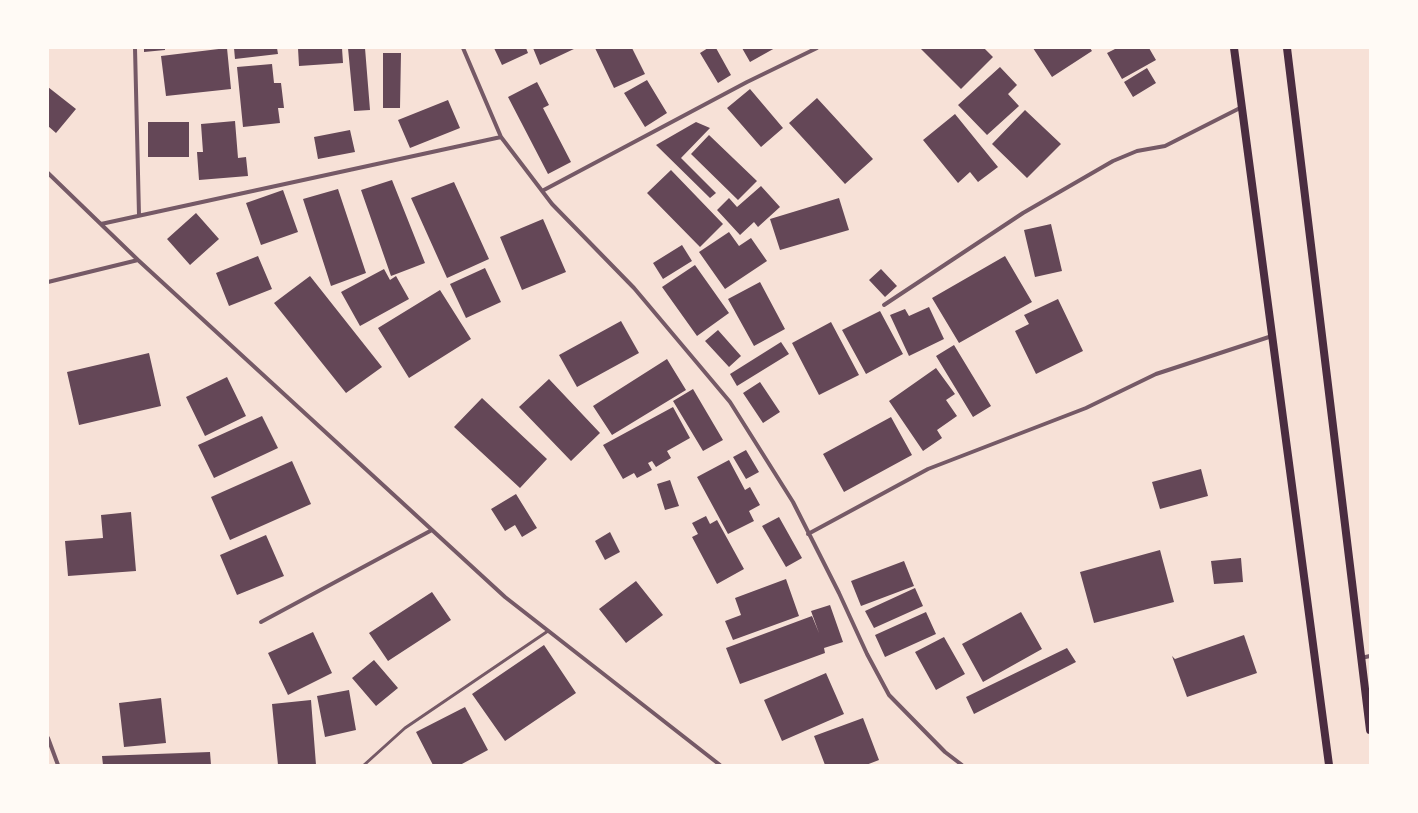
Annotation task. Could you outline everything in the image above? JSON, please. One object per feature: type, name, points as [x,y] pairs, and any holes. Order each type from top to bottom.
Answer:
[{"type":"main road","points":[[1234,48],[1329,765]]},
{"type":"main road","points":[[1287,48],[1360,658],[1370,730]]},
{"type":"street","points":[[135,48],[139,215]]},
{"type":"street","points":[[463,48],[501,137],[552,204],[634,288],[730,402],[793,502],[839,593],[867,654],[889,695],[945,752],[962,765]]},
{"type":"street","points":[[542,191],[747,82],[817,48]]},
{"type":"street","points":[[884,305],[1023,213],[1113,161],[1137,151],[1165,146],[1242,107]]},
{"type":"street","points":[[101,224],[501,137]]},
{"type":"street","points":[[48,173],[138,260],[505,597],[720,765]]},
{"type":"street","points":[[48,282],[138,260]]},
{"type":"street","points":[[808,534],[928,469],[1086,408],[1156,374],[1272,336]]},
{"type":"street","points":[[261,622],[432,530]]},
{"type":"street","points":[[1360,658],[1370,656]]},
{"type":"street","points":[[48,738],[58,765]]},
{"type":"lane","points":[[364,765],[405,728],[548,631]]},
{"type":"building","points":[[144,48],[165,48],[165,50],[144,52]]},
{"type":"building","points":[[227,48],[231,89],[166,96],[161,56]]},
{"type":"building","points":[[234,48],[277,48],[278,54],[235,59]]},
{"type":"building","points":[[298,48],[342,48],[343,63],[299,66]]},
{"type":"building","points":[[348,48],[365,48],[370,110],[354,111]]},
{"type":"building","points":[[494,48],[526,48],[528,53],[502,65]]},
{"type":"building","points":[[533,48],[576,48],[540,65]]},
{"type":"building","points":[[595,48],[632,48],[645,74],[614,88]]},
{"type":"building","points":[[708,48],[716,48],[731,75],[718,83],[700,53]]},
{"type":"building","points":[[742,48],[775,48],[750,62]]},
{"type":"building","points":[[920,48],[984,48],[993,57],[961,89]]},
{"type":"building","points":[[1033,48],[1090,48],[1092,51],[1052,77]]},
{"type":"building","points":[[1117,48],[1149,48],[1156,60],[1122,79],[1107,53]]},
{"type":"building","points":[[383,53],[401,53],[400,108],[383,108]]},
{"type":"building","points":[[272,64],[274,83],[281,83],[284,108],[278,108],[280,123],[243,127],[237,67]]},
{"type":"building","points":[[1000,67],[1017,85],[1008,94],[1019,106],[987,135],[958,105]]},
{"type":"building","points":[[1147,68],[1156,83],[1133,97],[1124,82]]},
{"type":"building","points":[[647,80],[667,113],[645,127],[624,93]]},
{"type":"building","points":[[537,82],[549,105],[543,108],[571,162],[548,174],[508,97]]},
{"type":"building","points":[[48,87],[76,109],[56,133],[48,126]]},
{"type":"building","points":[[750,89],[783,128],[761,147],[727,108]]},
{"type":"building","points":[[817,98],[873,159],[845,184],[789,123]]},
{"type":"building","points":[[448,100],[460,128],[410,148],[398,120]]},
{"type":"building","points":[[1025,110],[1061,144],[1027,178],[992,144]]},
{"type":"building","points":[[955,114],[998,167],[978,182],[970,172],[958,183],[923,140]]},
{"type":"building","points":[[235,121],[238,158],[246,157],[248,176],[199,180],[197,152],[203,152],[201,124]]},
{"type":"building","points":[[148,122],[189,122],[189,157],[148,157]]},
{"type":"building","points":[[696,122],[710,128],[681,158],[716,193],[710,198],[656,145]]},
{"type":"building","points":[[350,130],[355,152],[318,159],[314,137]]},
{"type":"building","points":[[709,135],[757,181],[738,200],[691,154]]},
{"type":"building","points":[[671,170],[723,224],[700,247],[647,193]]},
{"type":"building","points":[[392,180],[425,263],[391,276],[361,190]]},
{"type":"building","points":[[454,182],[489,259],[447,278],[411,198]]},
{"type":"building","points":[[761,186],[780,207],[758,227],[754,222],[740,235],[717,210],[729,198],[737,207]]},
{"type":"building","points":[[338,189],[366,273],[331,286],[303,199]]},
{"type":"building","points":[[283,190],[298,232],[261,245],[246,203]]},
{"type":"building","points":[[839,198],[849,230],[780,250],[770,219]]},
{"type":"building","points":[[196,213],[219,239],[190,265],[167,239]]},
{"type":"building","points":[[543,219],[566,272],[522,290],[500,237]]},
{"type":"building","points":[[1051,224],[1062,271],[1035,277],[1024,230]]},
{"type":"building","points":[[729,232],[739,246],[751,238],[767,261],[725,289],[699,252]]},
{"type":"building","points":[[682,245],[692,261],[663,279],[653,263]]},
{"type":"building","points":[[258,256],[272,289],[229,306],[216,273]]},
{"type":"building","points":[[1005,256],[1032,302],[959,343],[932,298]]},
{"type":"building","points":[[695,265],[729,313],[697,336],[662,287]]},
{"type":"building","points":[[485,268],[501,302],[466,318],[450,284]]},
{"type":"building","points":[[384,269],[390,280],[396,276],[409,299],[360,326],[341,292]]},
{"type":"building","points":[[881,269],[897,286],[885,297],[869,280]]},
{"type":"building","points":[[310,276],[382,367],[346,393],[274,303]]},
{"type":"building","points":[[760,282],[785,329],[754,346],[728,299]]},
{"type":"building","points":[[440,290],[471,339],[409,378],[378,328]]},
{"type":"building","points":[[1058,299],[1083,351],[1036,374],[1015,331],[1029,324],[1024,315]]},
{"type":"building","points":[[929,307],[944,339],[909,356],[890,315],[905,309],[909,316]]},
{"type":"building","points":[[880,311],[903,354],[866,374],[842,330]]},
{"type":"building","points":[[621,321],[639,353],[577,387],[559,355]]},
{"type":"building","points":[[831,322],[859,375],[819,395],[792,343]]},
{"type":"building","points":[[718,330],[741,356],[729,367],[705,341]]},
{"type":"building","points":[[781,342],[789,354],[737,386],[730,374]]},
{"type":"building","points":[[954,345],[991,406],[973,417],[936,356]]},
{"type":"building","points":[[149,353],[161,406],[79,425],[67,372]]},
{"type":"building","points":[[667,359],[686,390],[612,435],[593,406]]},
{"type":"building","points":[[936,368],[955,394],[946,400],[957,416],[937,430],[942,438],[923,451],[889,401]]},
{"type":"building","points":[[227,377],[246,416],[205,436],[186,397]]},
{"type":"building","points":[[549,379],[600,433],[571,461],[519,407]]},
{"type":"building","points":[[760,382],[780,412],[763,423],[743,393]]},
{"type":"building","points":[[693,389],[723,440],[703,451],[673,401]]},
{"type":"building","points":[[482,398],[547,459],[520,488],[454,427]]},
{"type":"building","points":[[673,407],[690,438],[667,451],[671,458],[656,467],[652,461],[648,463],[652,470],[637,478],[634,473],[623,479],[603,445]]},
{"type":"building","points":[[262,416],[278,448],[214,478],[198,445]]},
{"type":"building","points":[[891,417],[912,455],[844,492],[823,454]]},
{"type":"building","points":[[746,450],[759,472],[746,479],[733,457]]},
{"type":"building","points":[[729,460],[745,490],[750,487],[760,505],[749,511],[754,521],[728,534],[697,477]]},
{"type":"building","points":[[292,461],[311,504],[230,540],[211,497]]},
{"type":"building","points":[[1201,469],[1208,496],[1160,509],[1152,482]]},
{"type":"building","points":[[670,480],[679,506],[665,510],[657,484]]},
{"type":"building","points":[[516,494],[537,528],[522,537],[515,525],[505,531],[491,509]]},
{"type":"building","points":[[131,512],[136,571],[68,576],[65,541],[103,538],[101,515]]},
{"type":"building","points":[[706,516],[710,524],[717,520],[744,569],[717,584],[692,537],[698,534],[692,523]]},
{"type":"building","points":[[779,517],[802,558],[786,567],[762,526]]},
{"type":"building","points":[[610,532],[620,552],[605,560],[595,541]]},
{"type":"building","points":[[266,535],[284,576],[237,595],[220,555]]},
{"type":"building","points":[[1160,550],[1174,602],[1094,623],[1080,572]]},
{"type":"building","points":[[1241,558],[1243,582],[1214,584],[1211,561]]},
{"type":"building","points":[[904,561],[914,586],[861,606],[851,581]]},
{"type":"building","points":[[786,579],[799,616],[733,640],[725,621],[741,615],[735,598]]},
{"type":"building","points":[[636,581],[663,615],[626,643],[599,609]]},
{"type":"building","points":[[915,588],[923,606],[874,628],[865,611]]},
{"type":"building","points":[[432,592],[451,620],[388,661],[369,633]]},
{"type":"building","points":[[830,605],[843,642],[824,648],[825,653],[740,684],[726,648],[812,616],[819,633],[811,611]]},
{"type":"building","points":[[926,612],[936,634],[885,657],[875,635]]},
{"type":"building","points":[[1021,612],[1042,649],[983,682],[962,644]]},
{"type":"building","points":[[313,632],[332,673],[288,695],[268,653]]},
{"type":"building","points":[[1244,635],[1257,673],[1187,697],[1172,656],[1175,659]]},
{"type":"building","points":[[944,637],[965,674],[936,690],[915,652]]},
{"type":"building","points":[[544,645],[576,693],[505,741],[472,694]]},
{"type":"building","points":[[1067,648],[1076,662],[974,714],[966,697]]},
{"type":"building","points":[[374,660],[398,688],[376,706],[352,678]]},
{"type":"building","points":[[826,673],[844,714],[782,741],[764,700]]},
{"type":"building","points":[[349,690],[356,730],[325,737],[317,696]]},
{"type":"building","points":[[161,698],[166,743],[124,747],[119,703]]},
{"type":"building","points":[[311,700],[316,765],[278,765],[272,704]]},
{"type":"building","points":[[465,707],[488,750],[460,765],[433,765],[416,732]]},
{"type":"building","points":[[863,718],[879,760],[866,765],[825,765],[814,736]]},
{"type":"building","points":[[210,752],[211,765],[103,765],[102,756]]}]
